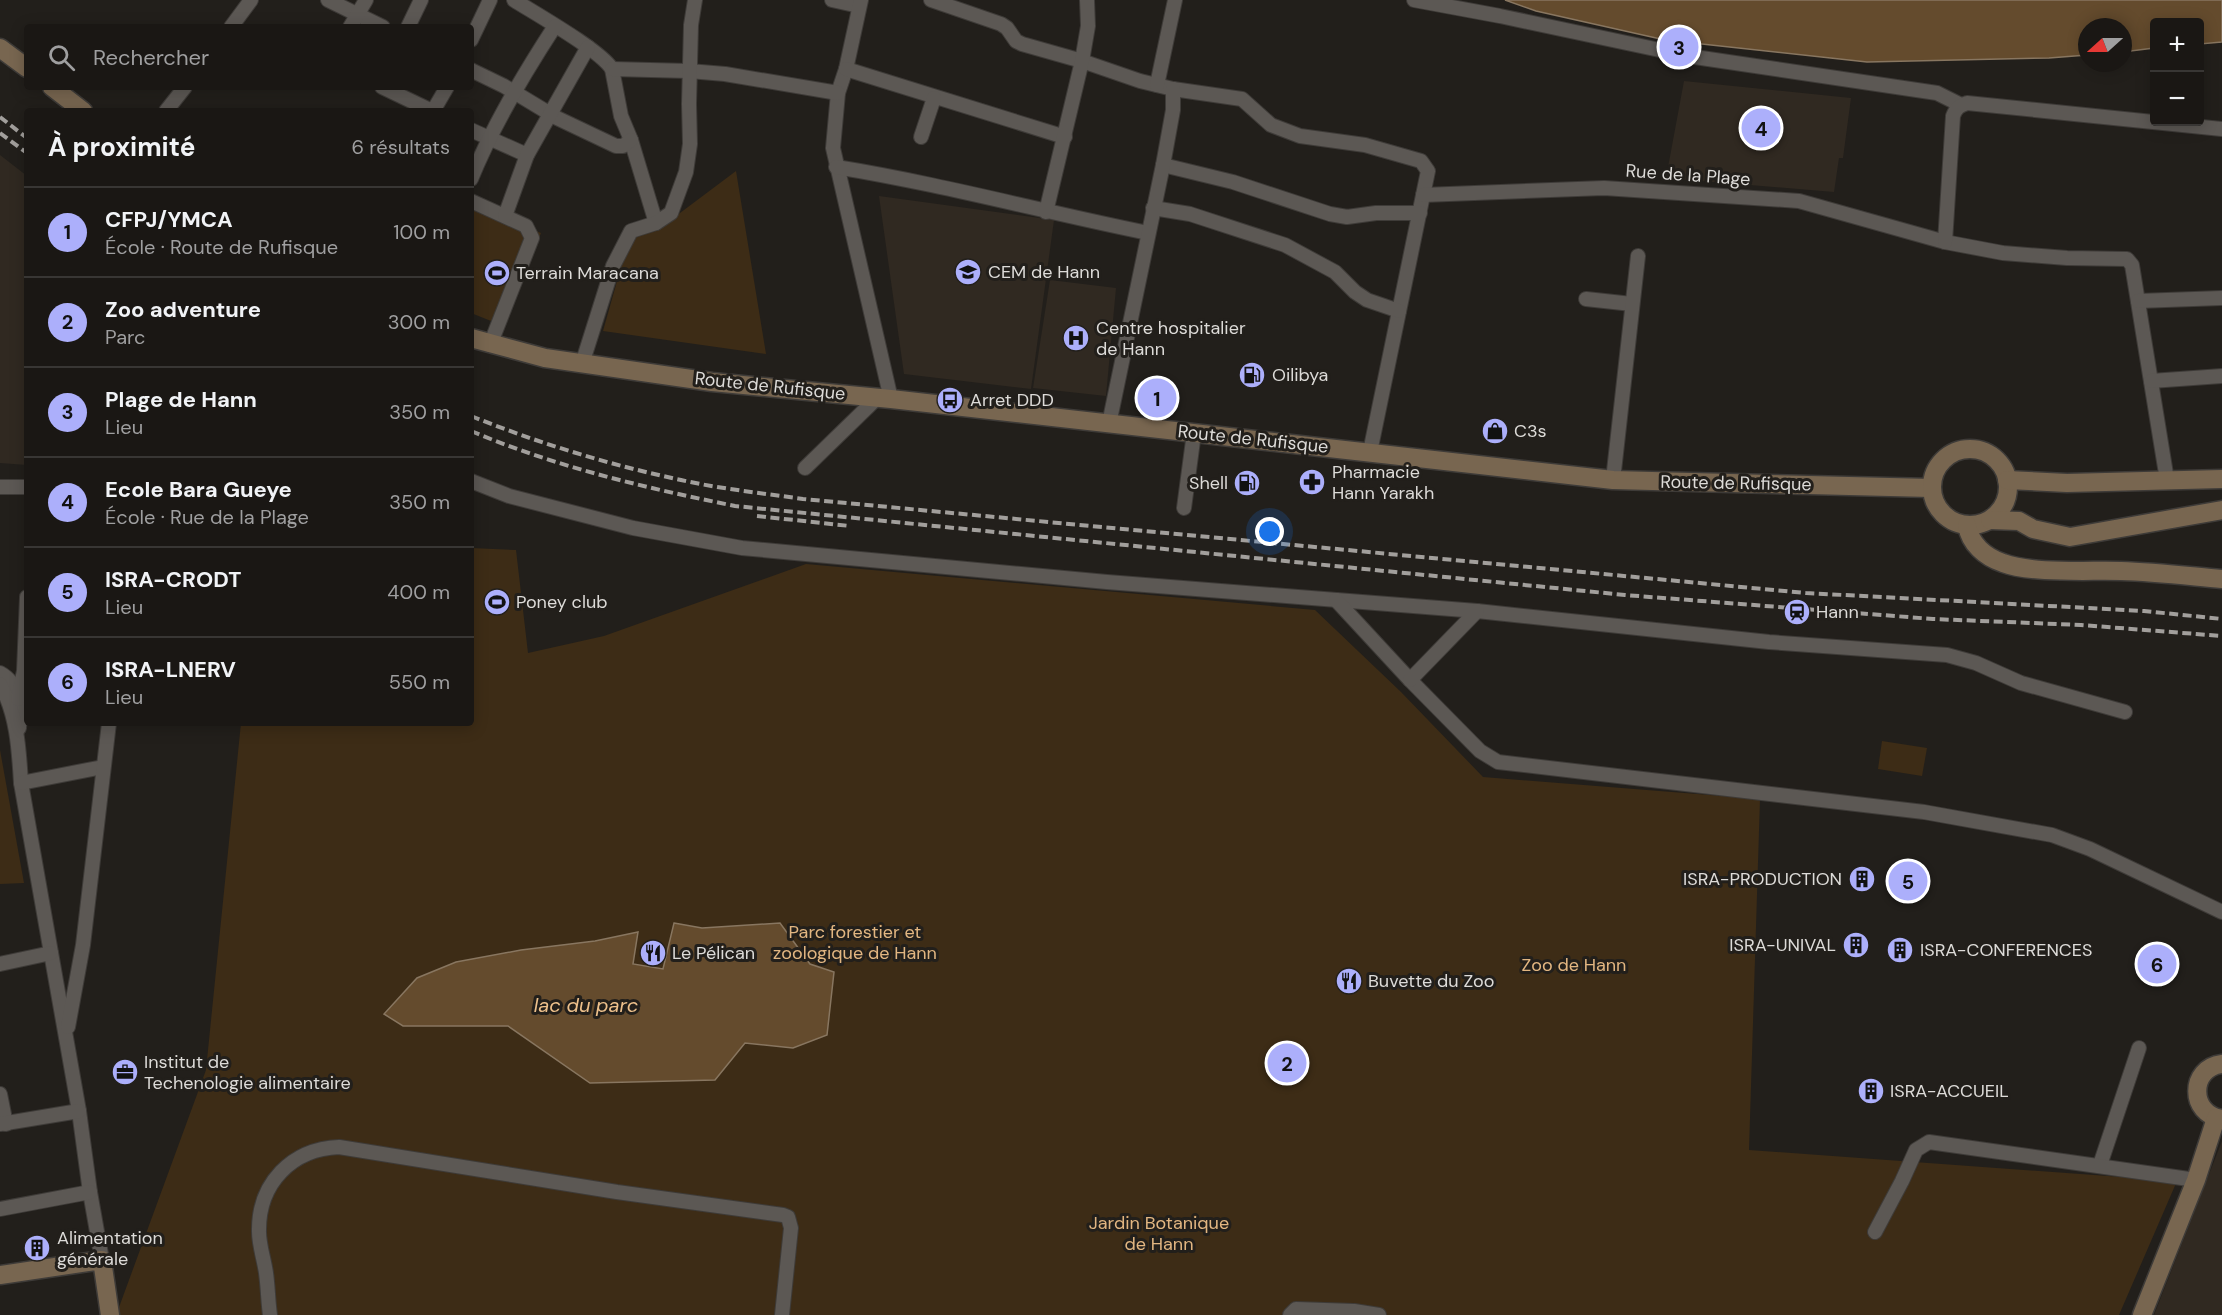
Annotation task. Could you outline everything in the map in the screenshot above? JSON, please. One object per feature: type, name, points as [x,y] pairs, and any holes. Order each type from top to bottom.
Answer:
[{"type":"main road","points":[[0,48],[24,66]]},
{"type":"main road","points":[[56,90],[79,108]]},
{"type":"main road","name":"Route de Rufisque","points":[[474,339],[545,358],[712,382],[884,398],[1613,480],[1931,488]]},
{"type":"main road","points":[[1990,520],[2006,499],[2007,480],[2002,468],[1994,458],[1978,450],[1959,450],[1939,464],[1933,476],[1931,488],[1938,509],[1956,523],[1967,525],[1990,520],[2019,522],[2032,529],[2070,537],[2222,510]]},
{"type":"main road","points":[[2007,480],[2067,483],[2222,479]]},
{"type":"main road","points":[[2006,499],[2019,522]]},
{"type":"main road","points":[[1967,525],[1969,536],[1982,552],[2001,563],[2021,568],[2140,572],[2222,579]]},
{"type":"main road","points":[[2142,1315],[2219,1118],[2209,1115],[2200,1104],[2196,1090],[2205,1071],[2222,1064]]},
{"type":"main road","points":[[0,1275],[102,1260],[110,1315]]},
{"type":"street","points":[[233,24],[251,0]]},
{"type":"street","points":[[328,0],[377,24]]},
{"type":"street","points":[[352,24],[366,0]]},
{"type":"street","points":[[409,24],[421,0]]},
{"type":"street","points":[[474,34],[490,0]]},
{"type":"street","points":[[514,0],[531,4],[555,26],[603,59],[612,69],[621,116],[631,140],[656,223]]},
{"type":"street","points":[[582,364],[613,266],[631,231],[656,223],[671,213],[686,172],[690,144],[691,25],[695,0]]},
{"type":"street","points":[[805,468],[884,398],[833,148],[838,93],[846,69],[860,3],[832,0]]},
{"type":"street","points":[[931,0],[1001,24],[1022,44],[1157,85],[1242,99],[1271,125],[1300,136],[1365,145],[1420,161],[1428,171],[1370,452]]},
{"type":"street","points":[[1046,212],[1082,61],[1088,26],[1087,0]]},
{"type":"street","points":[[1157,85],[1175,0]]},
{"type":"street","points":[[1414,0],[1688,56],[1937,93],[1962,105]]},
{"type":"street","points":[[474,172],[488,138],[529,65],[555,26]]},
{"type":"street","points":[[505,216],[527,155],[588,47]]},
{"type":"street","points":[[612,69],[725,74],[838,93]]},
{"type":"street","points":[[846,69],[1065,137]]},
{"type":"street","points":[[474,72],[616,146],[623,146],[631,140]]},
{"type":"street","points":[[1109,424],[1163,165],[1173,110],[1173,89]]},
{"type":"street","points":[[168,108],[183,90]]},
{"type":"street","points":[[388,90],[427,108]]},
{"type":"street","points":[[435,108],[445,90]]},
{"type":"street","points":[[921,137],[934,98]]},
{"type":"street","points":[[1944,242],[1953,116],[1956,108],[1962,105],[1967,103],[2222,129]]},
{"type":"street","points":[[474,131],[527,155]]},
{"type":"street","points":[[1163,165],[1233,182],[1339,216],[1420,213]]},
{"type":"street","points":[[836,167],[893,176],[1148,234]]},
{"type":"street","name":"Rue de la Plage","points":[[1423,195],[1604,188],[1799,201],[1944,242],[2003,253],[2067,258],[2127,259],[2132,265],[2138,301]]},
{"type":"street","points":[[474,202],[526,226],[532,238],[490,345]]},
{"type":"street","points":[[1153,208],[1190,214],[1285,245],[1335,272],[1355,292],[1367,300],[1399,311]]},
{"type":"street","points":[[1613,480],[1638,256]]},
{"type":"street","points":[[2167,480],[2138,301],[2222,298]]},
{"type":"street","points":[[1586,299],[1632,304]]},
{"type":"street","points":[[2151,381],[2222,376]]},
{"type":"street","points":[[1184,508],[1194,433]]},
{"type":"street","points":[[474,482],[509,496],[633,528],[742,548],[1107,582],[1477,611],[1769,642],[1947,655],[1976,663],[2021,683],[2125,712]]},
{"type":"street","points":[[0,487],[24,487]]},
{"type":"street","points":[[1336,600],[1480,751],[1498,762],[1924,812],[2052,835],[2090,849],[2222,912]]},
{"type":"street","points":[[1410,680],[1477,611]]},
{"type":"street","points":[[18,699],[24,671]]},
{"type":"street","points":[[0,672],[12,683],[18,699],[21,783],[79,1111],[102,1260]]},
{"type":"street","points":[[0,684],[18,739]]},
{"type":"street","points":[[66,1039],[82,945],[109,726]]},
{"type":"street","points":[[21,783],[103,766]]},
{"type":"street","points":[[0,964],[51,953]]},
{"type":"street","points":[[2100,1165],[2139,1048]]},
{"type":"street","points":[[0,1094],[3,1124],[79,1111]]},
{"type":"street","points":[[1875,1232],[1916,1150],[1929,1142],[2196,1180]]},
{"type":"street","points":[[270,1315],[259,1233],[263,1202],[287,1164],[314,1150],[339,1147],[617,1192],[783,1215],[788,1217],[791,1228],[782,1315]]},
{"type":"street","points":[[0,1209],[90,1192]]},
{"type":"street","points":[[1290,1315],[1296,1309],[1354,1311],[1379,1315]]},
{"type":"shaded area","points":[[1684,81],[1851,98],[1843,158],[1839,158],[1834,192],[1666,178]]},
{"type":"shaded area","points":[[0,155],[24,174],[24,465],[0,463]]},
{"type":"shaded area","name":"CEM de Hann","points":[[879,196],[1054,220],[1031,389],[904,374]]},
{"type":"shaded area","name":"Centre hospitalier de Hann","points":[[1050,280],[1116,288],[1106,396],[1033,388]]},
{"type":"shaded area","points":[[2222,1141],[2222,1315],[2154,1315]]},
{"type":"green space","points":[[736,171],[766,354],[603,331],[630,235],[672,219]]},
{"type":"green space","name":"Terrain Maracana","points":[[474,206],[541,233],[501,325],[474,314]]},
{"type":"green space","name":"Parc forestier et zoologique de Hann","points":[[474,548],[516,550],[528,653],[604,636],[806,564],[1315,610],[1401,692],[1483,777],[1760,799],[1749,1150],[2177,1181],[2119,1315],[119,1315],[118,1310],[206,1070],[241,726],[474,726]]},
{"type":"green space","points":[[1882,741],[1927,748],[1922,776],[1878,769]]},
{"type":"green space","points":[[0,750],[24,883],[0,884]]},
{"type":"water","points":[[1505,0],[2222,0],[2222,42],[2204,44],[2204,18],[2150,18],[2150,49],[2132,51],[2132,18],[2078,18],[2078,56],[1867,62],[1665,40],[1536,11]]},
{"type":"water","name":"lac du parc","points":[[674,923],[702,928],[780,923],[810,964],[834,972],[827,1035],[793,1048],[745,1043],[715,1080],[590,1083],[508,1026],[403,1026],[384,1014],[417,978],[456,962],[521,950],[595,941],[638,932],[633,964],[663,969]]},
{"type":"railway","points":[[0,117],[24,136]]},
{"type":"railway","points":[[0,133],[24,151]]},
{"type":"railway","points":[[474,417],[548,444],[628,467],[711,486],[803,499],[1806,593],[2144,611],[2222,619]]},
{"type":"railway","points":[[474,432],[568,466],[668,492],[735,506],[1625,595],[1933,619],[2081,625],[2222,636]]},
{"type":"railway","points":[[757,516],[850,526]]},
{"type":"place","name":"Plage de Hann","points":[[1679,47]]},
{"type":"place","name":"Ecole Bara Gueye","points":[[1761,128]]},
{"type":"place","name":"CEM de Hann","points":[[968,272]]},
{"type":"place","name":"Terrain Maracana","points":[[497,273]]},
{"type":"place","name":"Centre hospitalier de Hann","points":[[1076,338]]},
{"type":"place","name":"Oilibya","points":[[1252,375]]},
{"type":"place","name":"CFPJ/YMCA","points":[[1157,398]]},
{"type":"place","name":"Arret DDD","points":[[950,400]]},
{"type":"place","name":"C3s","points":[[1495,431]]},
{"type":"place","name":"Pharmacie Hann Yarakh","points":[[1312,482]]},
{"type":"place","name":"Shell","points":[[1247,483]]},
{"type":"place","name":"Poney club","points":[[497,602]]},
{"type":"place","name":"Hann","points":[[1797,612]]},
{"type":"place","name":"ISRA-PRODUCTION","points":[[1862,879]]},
{"type":"place","name":"ISRA-CRODT","points":[[1908,881]]},
{"type":"place","name":"ISRA-UNIVAL","points":[[1856,945]]},
{"type":"place","name":"ISRA-CONFERENCES","points":[[1900,950]]},
{"type":"place","name":"Le Pélican","points":[[653,953]]},
{"type":"place","name":"ISRA-LNERV","points":[[2157,964]]},
{"type":"place","name":"Buvette du Zoo","points":[[1349,981]]},
{"type":"place","name":"Zoo adventure","points":[[1287,1063]]},
{"type":"place","name":"Institut de Techenologie alimentaire","points":[[125,1072]]},
{"type":"place","name":"ISRA-ACCUEIL","points":[[1871,1091]]},
{"type":"place","name":"Alimentation générale","points":[[37,1248]]},
{"type":"park label","name":"Zoo de Hann","points":[[1574,965]]},
{"type":"park label","name":"Jardin Botanique de Hann","points":[[1159,1233]]}]
